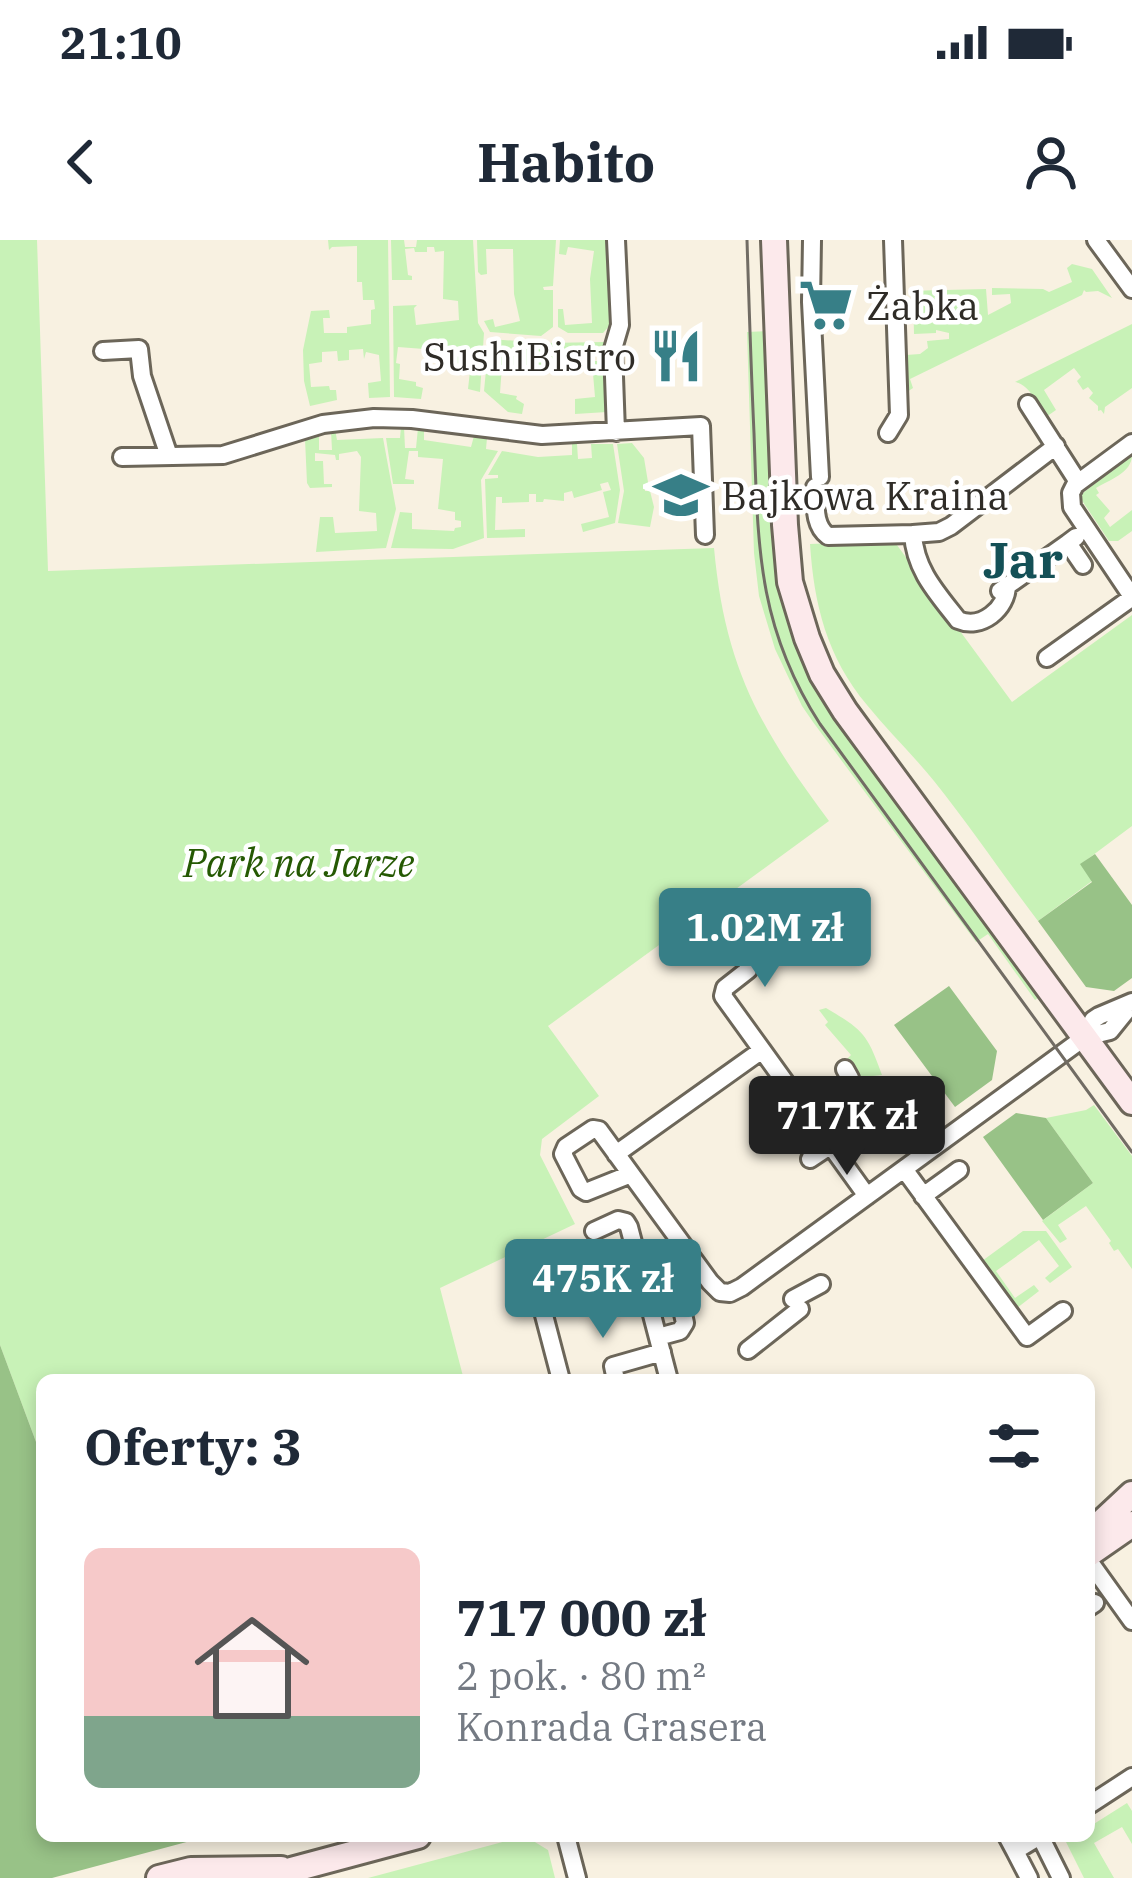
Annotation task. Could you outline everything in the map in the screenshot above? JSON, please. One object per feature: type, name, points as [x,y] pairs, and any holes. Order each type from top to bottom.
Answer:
[{"type":"street","points":[[616,240],[620,325],[613,349],[616,432]]},
{"type":"street","points":[[774,240],[787,556],[806,638],[845,711],[1132,1102]]},
{"type":"street","points":[[812,240],[818,523],[822,531],[828,536],[939,532],[1056,446]]},
{"type":"street","points":[[888,433],[899,416],[892,240]]},
{"type":"street","points":[[1096,240],[1132,289]]},
{"type":"street","points":[[103,351],[139,349],[142,376],[169,456]]},
{"type":"street","points":[[1028,404],[1078,482]]},
{"type":"street","points":[[122,457],[235,453],[323,424],[374,418],[542,436],[701,426],[705,535]]},
{"type":"street","points":[[1047,658],[1131,595],[1086,529],[1071,503],[1071,493],[1078,482],[1132,443]]},
{"type":"street","points":[[913,534],[916,560],[924,575],[958,620],[976,624],[1001,606],[1007,594],[1003,588],[1086,529]]},
{"type":"street","points":[[1068,543],[1083,565]]},
{"type":"street","points":[[744,955],[748,970],[725,988],[723,996],[867,1196]]},
{"type":"street","points":[[631,1174],[586,1192],[563,1154],[566,1147],[598,1130],[631,1174],[682,1245],[717,1290],[730,1293],[1085,1037],[1099,1016],[1132,1003]]},
{"type":"street","points":[[616,1154],[761,1050]]},
{"type":"street","points":[[806,1112],[848,1082],[845,1069]]},
{"type":"street","points":[[767,1105],[790,1089]]},
{"type":"street","points":[[811,1159],[830,1145]]},
{"type":"street","points":[[904,1169],[1027,1336],[1064,1310]]},
{"type":"street","points":[[923,1196],[959,1170]]},
{"type":"street","points":[[595,1232],[618,1220],[629,1227],[667,1374]]},
{"type":"street","points":[[612,1365],[660,1345],[686,1323],[676,1282],[661,1266],[682,1245]]},
{"type":"street","points":[[529,1258],[559,1374]]},
{"type":"street","points":[[748,1350],[821,1284]]},
{"type":"street","points":[[1095,1528],[1132,1494]]},
{"type":"street","points":[[1095,1552],[1132,1524]]},
{"type":"street","points":[[1095,1565],[1132,1621]]},
{"type":"street","points":[[1095,1801],[1132,1778]]},
{"type":"street","points":[[262,1878],[396,1842]]},
{"type":"street","points":[[568,1842],[578,1878]]},
{"type":"street","points":[[1043,1842],[1061,1878]]},
{"type":"street","points":[[1011,1844],[1029,1878]]},
{"type":"street","points":[[159,1878],[190,1870],[295,1869]]},
{"type":"green space","name":"Park na Jarze","points":[[0,240],[37,240],[48,571],[714,548],[727,628],[749,694],[783,755],[829,821],[548,1026],[599,1096],[542,1139],[540,1155],[575,1224],[440,1288],[462,1374],[36,1374],[36,1442],[0,1345]]},
{"type":"green space","points":[[328,240],[388,240],[390,397],[369,398],[368,383],[381,381],[379,355],[366,352],[364,359],[363,349],[349,350],[349,360],[338,361],[337,351],[322,352],[322,362],[309,364],[311,387],[329,386],[336,390],[337,400],[310,406],[303,350],[311,311],[329,310],[330,318],[323,318],[324,333],[347,333],[347,327],[371,324],[371,310],[375,309],[374,300],[363,300],[362,282],[357,282],[357,246],[329,250]]},
{"type":"green space","points":[[391,240],[416,247],[417,240],[473,240],[478,323],[484,333],[480,392],[468,389],[471,362],[442,358],[442,351],[433,350],[432,355],[424,349],[398,347],[399,379],[423,388],[421,399],[394,397],[393,306],[417,305],[416,325],[459,320],[458,301],[443,299],[444,251],[405,249],[412,280],[392,280]]},
{"type":"green space","points":[[477,240],[556,240],[553,286],[543,287],[553,290],[553,327],[541,336],[490,332],[484,321],[493,319],[495,327],[520,321],[513,249],[486,249],[487,274],[481,275]]},
{"type":"green space","points":[[560,240],[607,240],[610,325],[603,333],[568,333],[558,327],[558,309],[563,309],[565,325],[592,323],[594,251],[568,247],[566,255],[559,254]]},
{"type":"green space","points":[[1072,264],[1092,269],[1112,298],[1084,290],[910,379],[913,388],[907,392],[906,355],[920,354],[928,348],[927,341],[949,339],[949,333],[936,330],[914,334],[913,291],[938,290],[940,298],[944,290],[986,289],[988,315],[1011,303],[1010,294],[992,295],[992,288],[1049,292],[1072,282],[1067,268]]},
{"type":"green space","points":[[1132,324],[1132,388],[1105,407],[1104,414],[1089,398],[1093,393],[1077,381],[1081,377],[1074,368],[1044,390],[1056,410],[1046,417],[1029,391],[1015,382]]},
{"type":"green space","points":[[770,331],[791,616],[1043,994],[1035,1000],[988,934],[976,942],[813,722],[775,649],[759,596],[754,553],[747,332]]},
{"type":"green space","points":[[489,339],[604,342],[608,346],[587,348],[586,361],[603,361],[606,368],[607,412],[575,414],[575,399],[595,397],[592,362],[580,362],[580,369],[549,371],[502,365],[500,393],[517,396],[524,404],[522,414],[508,412],[484,391]]},
{"type":"green space","points":[[401,427],[405,448],[416,448],[418,428],[424,429],[424,440],[471,447],[474,436],[487,438],[486,449],[498,451],[481,480],[484,538],[453,549],[391,548],[400,512],[412,513],[412,529],[454,531],[461,527],[455,512],[438,509],[443,459],[418,457],[418,451],[409,451],[405,479],[414,484],[393,484],[386,438],[400,438]]},
{"type":"green space","points":[[335,429],[337,440],[383,438],[396,509],[386,548],[316,552],[320,517],[333,517],[335,533],[377,531],[376,513],[359,511],[361,457],[357,451],[339,454],[339,460],[335,455],[315,453],[315,461],[323,461],[324,484],[332,487],[310,488],[307,483],[305,439],[319,434],[319,450],[332,450],[331,431]]},
{"type":"green space","points":[[572,441],[577,444],[578,459],[592,458],[591,444],[613,444],[620,490],[615,523],[583,532],[581,524],[609,517],[603,492],[611,490],[608,482],[600,484],[602,490],[574,498],[572,491],[564,493],[564,501],[536,502],[536,494],[529,494],[529,502],[502,503],[502,497],[496,497],[495,530],[525,529],[525,537],[487,538],[485,479],[498,478],[488,475],[502,451],[538,457],[572,455]]},
{"type":"green space","points":[[632,443],[644,458],[649,488],[645,491],[650,491],[654,507],[650,527],[618,523],[624,491],[617,444]]},
{"type":"green space","points":[[1132,455],[1124,471],[1096,488],[1096,495],[1110,511],[1104,518],[1110,527],[1132,510],[1132,531],[1109,541],[1079,496]]},
{"type":"green space","points":[[894,541],[1012,702],[1132,615],[1132,826],[1081,864],[1092,881],[1038,921],[934,781],[853,687],[832,649],[819,609],[810,544]]},
{"type":"green space","points":[[1095,854],[1132,905],[1132,978],[1114,991],[1086,987],[1038,921],[1092,882],[1080,864]]},
{"type":"green space","points":[[949,986],[997,1051],[992,1080],[955,1107],[894,1025]]},
{"type":"green space","points":[[826,1008],[862,1034],[882,1075],[865,1081],[880,1079],[881,1093],[876,1107],[860,1119],[844,1096],[827,1104],[861,1079],[847,1059],[851,1055],[825,1025],[828,1022],[819,1010]]},
{"type":"green space","points":[[1094,1105],[1132,1156],[1132,1269],[1118,1249],[1114,1251],[1086,1206],[1058,1225],[1067,1239],[1060,1243],[1042,1221],[1093,1183],[1046,1118]]},
{"type":"green space","points":[[1016,1113],[1046,1118],[1093,1183],[1043,1220],[983,1137]]},
{"type":"green space","points":[[1023,1231],[1046,1231],[1072,1267],[1050,1283],[1045,1278],[1059,1266],[1039,1240],[996,1271],[1015,1298],[1034,1285],[1039,1291],[1017,1308],[982,1261]]},
{"type":"green space","points":[[0,1345],[36,1442],[36,1842],[187,1842],[52,1878],[0,1878]]},
{"type":"green space","points":[[1127,1803],[1132,1811],[1132,1844],[1122,1827],[1094,1843],[1114,1878],[1084,1878],[1066,1842],[1095,1842],[1095,1823]]},
{"type":"green space","points":[[503,1842],[535,1842],[548,1850],[555,1878],[368,1878]]},
{"type":"tram line","points":[[747,240],[760,548],[772,618],[784,653],[820,724],[1132,1152]]},
{"type":"place","name":"Żabka","points":[[826,305]]},
{"type":"place","name":"SushiBistro","points":[[676,356]]},
{"type":"place","name":"Bajkowa Kraina","points":[[681,495]]},
{"type":"district","name":"Jar","points":[[1023,559]]}]
